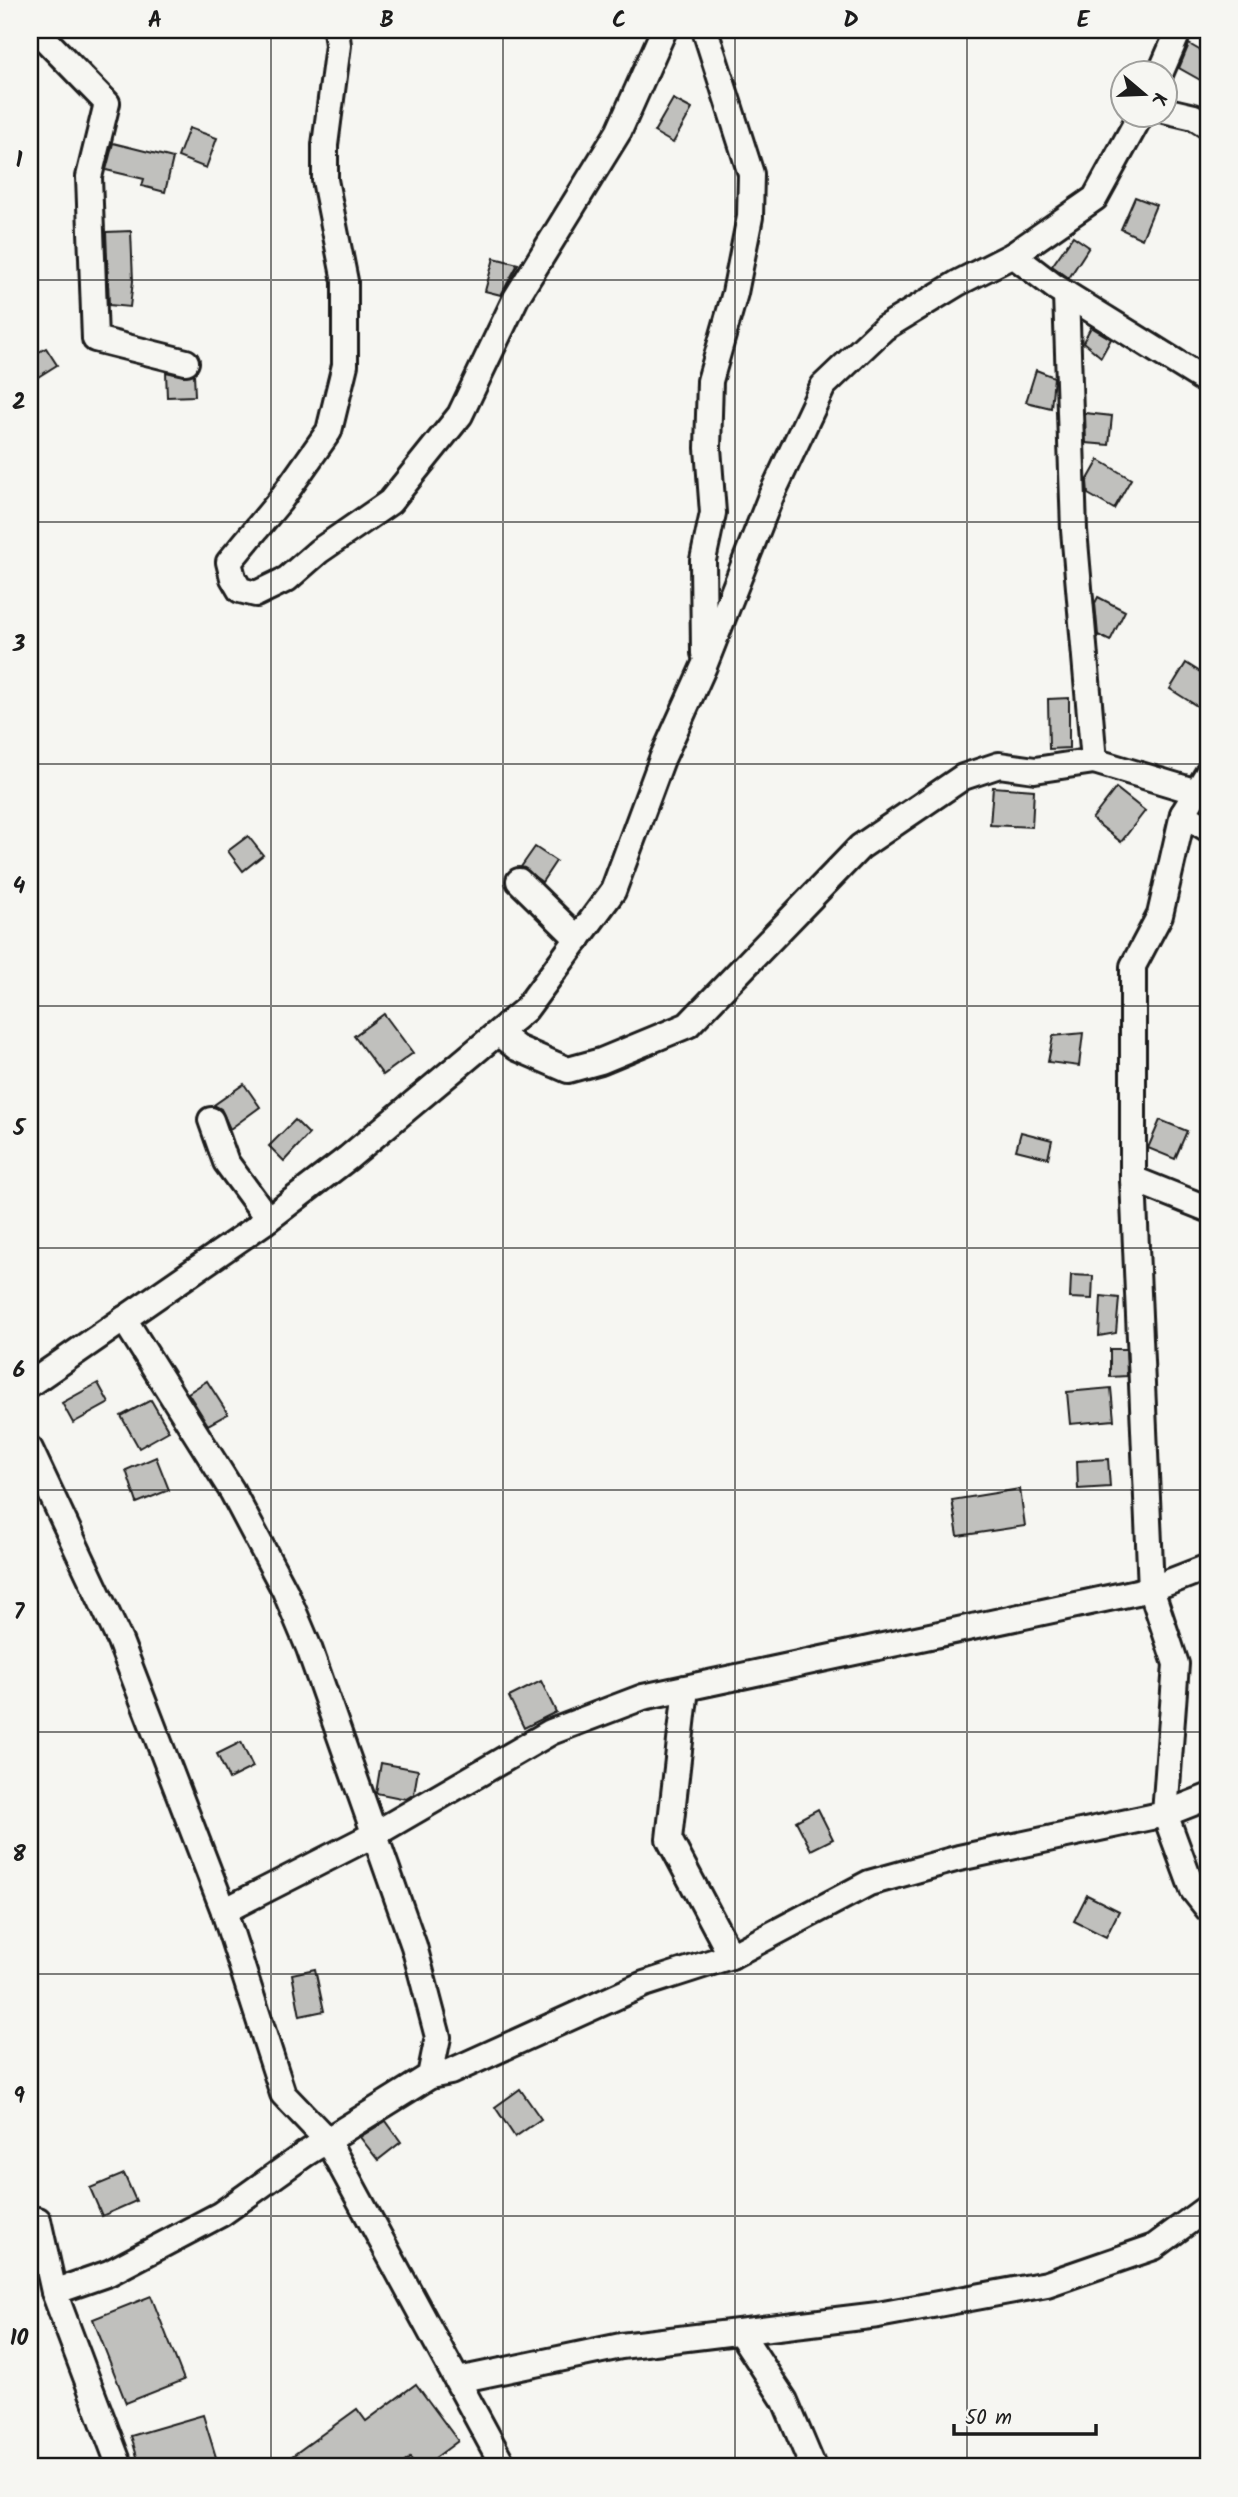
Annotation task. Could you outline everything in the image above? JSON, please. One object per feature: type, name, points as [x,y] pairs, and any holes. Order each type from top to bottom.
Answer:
[{"type":"street","points":[[36,30],[107,103],[89,177],[96,340],[186,362]]},
{"type":"street","points":[[336,30],[338,45],[326,145],[325,180],[345,281],[345,365],[329,431],[279,502],[229,562],[233,578],[240,590],[256,594],[287,579],[319,551],[390,502],[460,415],[516,298],[620,131],[664,30]]},
{"type":"street","points":[[704,666],[703,560],[713,513],[708,449],[710,381],[735,293],[750,217],[751,185],[751,174],[705,30]]},
{"type":"street","points":[[1166,60],[1179,30]]},
{"type":"street","points":[[1178,113],[1194,117],[1208,126]]},
{"type":"street","points":[[30,1384],[268,1219],[348,1158],[526,1009],[613,891],[662,759],[704,666],[771,496],[823,386],[884,328],[958,283],[1013,255],[1095,198],[1132,130]]},
{"type":"street","points":[[1013,255],[1066,294],[1208,382]]},
{"type":"street","points":[[1066,294],[1074,530],[1094,761]]},
{"type":"street","points":[[498,1033],[517,1048],[568,1070],[601,1061],[688,1025],[860,847],[963,777],[999,765],[1035,770],[1094,761],[1202,782],[1183,814],[1160,915],[1133,966],[1133,1180],[1152,1589],[1176,1664],[1165,1814],[1193,1890],[1208,1909]]},
{"type":"street","points":[[1183,814],[1208,829]]},
{"type":"street","points":[[519,881],[578,939]]},
{"type":"street","points":[[211,1120],[226,1162],[268,1219]]},
{"type":"street","points":[[1133,1180],[1208,1209]]},
{"type":"street","points":[[124,1319],[232,1491],[285,1591],[332,1708],[414,1945],[438,2037],[430,2076]]},
{"type":"street","points":[[30,1449],[120,1641],[224,1911],[283,2094],[327,2140],[504,2467]]},
{"type":"street","points":[[224,1911],[375,1834],[551,1732],[643,1697],[1152,1589],[1208,1567]]},
{"type":"street","points":[[686,1688],[669,1839],[732,1956]]},
{"type":"street","points":[[54,2292],[109,2273],[221,2214],[327,2140],[430,2076],[450,2073],[644,1984],[732,1956],[869,1883],[959,1858],[1165,1814],[1208,1797]]},
{"type":"street","points":[[458,2380],[621,2346],[878,2315],[1047,2284],[1154,2247],[1208,2207]]},
{"type":"street","points":[[30,2223],[38,2220],[54,2292],[120,2467]]},
{"type":"street","points":[[740,2332],[785,2401],[813,2467]]},
{"type":"building","points":[[1189,44],[1208,55],[1208,70],[1202,81],[1179,68]]},
{"type":"building","points":[[673,99],[692,109],[673,143],[654,132]]},
{"type":"building","points":[[189,128],[217,138],[206,168],[178,157]]},
{"type":"building","points":[[113,143],[173,158],[165,192],[142,186],[144,179],[106,170]]},
{"type":"building","points":[[1135,197],[1156,205],[1142,239],[1121,229]]},
{"type":"building","points":[[131,231],[133,281],[130,307],[109,305],[106,232]]},
{"type":"building","points":[[1073,236],[1089,247],[1069,278],[1052,266]]},
{"type":"building","points":[[494,258],[518,264],[501,295],[485,291]]},
{"type":"building","points":[[1091,327],[1111,339],[1101,357],[1083,342]]},
{"type":"building","points":[[46,348],[57,365],[30,382],[30,357]]},
{"type":"building","points":[[1036,370],[1054,377],[1051,408],[1026,402]]},
{"type":"building","points":[[166,372],[183,376],[194,374],[195,396],[167,397]]},
{"type":"building","points":[[1085,413],[1112,416],[1109,445],[1086,443]]},
{"type":"building","points":[[1099,460],[1131,479],[1114,509],[1088,494],[1087,481]]},
{"type":"building","points":[[1098,597],[1125,611],[1110,641],[1098,635],[1095,603]]},
{"type":"building","points":[[1186,663],[1208,677],[1208,713],[1170,689]]},
{"type":"building","points":[[1069,698],[1069,748],[1049,749],[1048,699]]},
{"type":"building","points":[[993,787],[1034,790],[1032,827],[990,825]]},
{"type":"building","points":[[1116,788],[1145,811],[1121,842],[1092,819]]},
{"type":"building","points":[[248,836],[263,855],[243,871],[228,851]]},
{"type":"building","points":[[535,847],[556,861],[542,882],[521,867]]},
{"type":"building","points":[[384,1014],[413,1053],[383,1075],[354,1036]]},
{"type":"building","points":[[1083,1033],[1079,1066],[1048,1062],[1053,1036]]},
{"type":"building","points":[[244,1084],[260,1107],[230,1129],[221,1109],[214,1105]]},
{"type":"building","points":[[295,1120],[309,1134],[284,1161],[269,1146]]},
{"type":"building","points":[[1160,1120],[1187,1131],[1175,1159],[1148,1148]]},
{"type":"building","points":[[1021,1132],[1052,1140],[1048,1158],[1016,1150]]},
{"type":"building","points":[[1071,1275],[1093,1276],[1092,1299],[1070,1298]]},
{"type":"building","points":[[1101,1296],[1119,1298],[1116,1333],[1099,1336]]},
{"type":"building","points":[[1110,1349],[1126,1349],[1127,1376],[1110,1377]]},
{"type":"building","points":[[207,1381],[228,1414],[208,1425],[188,1393]]},
{"type":"building","points":[[98,1383],[109,1403],[73,1423],[62,1403]]},
{"type":"building","points":[[1111,1388],[1114,1420],[1070,1424],[1067,1392]]},
{"type":"building","points":[[151,1400],[169,1431],[139,1448],[121,1416]]},
{"type":"building","points":[[156,1457],[169,1490],[137,1503],[126,1470]]},
{"type":"building","points":[[1108,1459],[1110,1487],[1078,1489],[1077,1461]]},
{"type":"building","points":[[1020,1489],[1025,1526],[958,1536],[952,1500]]},
{"type":"building","points":[[541,1681],[556,1712],[524,1728],[509,1697]]},
{"type":"building","points":[[241,1742],[253,1767],[229,1779],[217,1754]]},
{"type":"building","points":[[381,1763],[418,1770],[414,1794],[406,1799],[376,1793]]},
{"type":"building","points":[[818,1809],[833,1839],[811,1850],[796,1821]]},
{"type":"building","points":[[1087,1895],[1119,1911],[1106,1937],[1074,1921]]},
{"type":"building","points":[[315,1969],[324,2011],[300,2016],[292,1974]]},
{"type":"building","points":[[520,2089],[541,2119],[515,2137],[495,2107]]},
{"type":"building","points":[[386,2121],[401,2142],[378,2160],[360,2137]]},
{"type":"building","points":[[124,2174],[136,2201],[102,2216],[90,2188]]},
{"type":"building","points":[[151,2296],[184,2380],[126,2403],[93,2319]]},
{"type":"building","points":[[416,2384],[458,2441],[423,2467],[417,2467],[410,2458],[398,2467],[277,2467],[357,2409],[366,2421]]},
{"type":"building","points":[[203,2415],[219,2467],[140,2467],[131,2436]]}]
